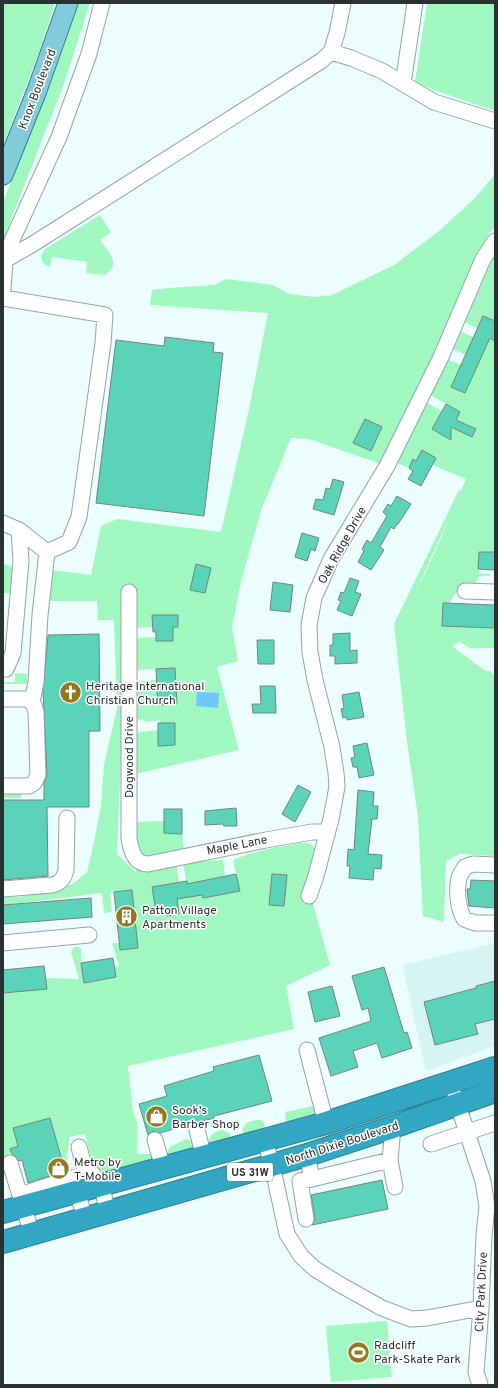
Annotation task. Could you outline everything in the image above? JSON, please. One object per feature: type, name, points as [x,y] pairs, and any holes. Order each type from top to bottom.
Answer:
[{"type":"highway","name":"North Dixie Boulevard","points":[[3,1212],[22,1201],[84,1182],[163,1168],[265,1141],[326,1123],[495,1068]]},
{"type":"highway","name":"North Dixie Boulevard","points":[[3,1242],[307,1155],[458,1105],[495,1091]]},
{"type":"main road","name":"Knox Boulevard","points":[[3,174],[36,92],[68,3]]},
{"type":"street","points":[[3,290],[4,260],[59,137],[89,54],[102,3]]},
{"type":"street","points":[[4,260],[32,244],[314,66],[331,52],[337,33],[343,3]]},
{"type":"street","points":[[403,84],[415,3]]},
{"type":"street","points":[[331,52],[351,58],[382,71],[434,102],[495,121]]},
{"type":"street","name":"Oak Ridge Drive","points":[[309,896],[336,798],[336,773],[332,747],[315,680],[310,652],[309,625],[314,598],[334,553],[388,464],[441,357],[483,259],[495,240]]},
{"type":"street","points":[[3,298],[105,315],[103,342],[79,517],[69,542],[47,552]]},
{"type":"street","points":[[3,523],[19,530],[47,552]]},
{"type":"street","points":[[3,669],[6,670],[13,653],[10,612],[21,561],[19,530]]},
{"type":"street","points":[[3,786],[29,786],[34,783],[38,774],[36,712],[32,702],[36,682],[40,615],[47,552]]},
{"type":"street","points":[[465,591],[495,592]]},
{"type":"street","name":"Dogwood Drive","points":[[129,592],[129,839],[130,849],[134,857],[138,862],[148,864]]},
{"type":"street","points":[[3,699],[28,699],[32,702]]},
{"type":"street","points":[[3,889],[52,885],[60,882],[64,878],[66,870],[67,818]]},
{"type":"street","name":"Maple Lane","points":[[148,864],[266,840],[312,832],[327,832]]},
{"type":"street","points":[[495,865],[473,864],[465,867],[459,878],[458,896],[460,912],[464,919],[475,923],[495,923]]},
{"type":"street","points":[[3,943],[89,935]]},
{"type":"street","points":[[307,1050],[326,1123]]},
{"type":"street","name":"City Park Drive","points":[[451,1083],[491,1206],[484,1235],[481,1308],[476,1372],[477,1382]]},
{"type":"street","points":[[431,1144],[467,1134],[495,1123]]},
{"type":"street","points":[[393,1127],[390,1160],[395,1187]]},
{"type":"street","points":[[197,1130],[204,1157]]},
{"type":"street","points":[[156,1140],[163,1168]]},
{"type":"street","points":[[265,1141],[272,1165],[287,1234],[301,1256],[315,1269],[382,1308],[411,1319],[427,1318],[481,1308]]},
{"type":"street","points":[[79,1147],[84,1182],[85,1219]]},
{"type":"street","points":[[307,1155],[312,1179]]},
{"type":"street","points":[[306,1218],[300,1182],[390,1160]]},
{"type":"street","points":[[10,1163],[32,1234]]},
{"type":"street","points":[[84,1182],[108,1212]]},
{"type":"shaded area","points":[[495,943],[495,1046],[426,1071],[402,965]]},
{"type":"green space","points":[[3,3],[55,3],[39,52],[3,146]]},
{"type":"green space","points":[[77,3],[90,3],[64,84],[3,240],[3,202],[51,79]]},
{"type":"green space","points":[[427,3],[495,3],[495,111],[415,82]]},
{"type":"green space","points":[[495,174],[495,228],[489,233],[475,260],[441,340],[381,464],[309,439],[291,438],[262,508],[241,581],[232,628],[238,661],[217,667],[239,750],[135,774],[135,733],[158,730],[158,746],[175,745],[175,723],[160,723],[160,720],[148,722],[135,718],[134,682],[157,680],[158,705],[177,704],[175,668],[135,670],[135,638],[156,637],[156,641],[173,641],[173,627],[178,627],[178,615],[153,615],[153,627],[136,628],[134,586],[124,586],[125,738],[121,756],[117,854],[136,872],[137,867],[176,862],[179,882],[152,887],[156,911],[166,910],[168,916],[179,914],[177,899],[189,897],[183,862],[223,860],[225,876],[200,882],[203,898],[240,891],[233,860],[268,849],[300,843],[312,845],[316,853],[312,900],[330,965],[286,986],[294,1029],[128,1066],[133,1113],[137,1122],[137,1154],[152,1154],[155,1159],[109,1177],[97,1168],[91,1159],[85,1134],[69,1137],[67,1156],[68,1164],[64,1165],[50,1118],[13,1128],[18,1146],[10,1149],[12,1155],[8,1157],[3,1156],[3,993],[46,989],[45,978],[79,979],[71,952],[74,947],[79,947],[81,949],[81,963],[84,983],[116,977],[114,967],[119,966],[112,943],[119,943],[120,950],[138,948],[132,890],[110,893],[112,912],[104,913],[102,893],[3,905],[3,897],[18,897],[49,892],[74,883],[87,872],[101,806],[104,765],[117,708],[114,620],[98,620],[97,601],[48,601],[52,570],[91,575],[101,526],[117,519],[221,532],[249,409],[268,313],[150,305],[152,290],[215,285],[226,279],[273,285],[289,294],[315,297],[332,295],[394,265],[439,231],[475,198]]},
{"type":"green space","points":[[100,215],[111,232],[100,240],[112,258],[113,266],[110,271],[105,275],[86,273],[87,262],[52,257],[50,267],[44,263],[41,256],[45,249]]},
{"type":"green space","points":[[495,246],[495,321],[483,316],[477,328],[462,321]]},
{"type":"green space","points":[[458,330],[473,337],[472,340],[486,346],[490,338],[495,341],[495,552],[479,552],[479,573],[490,574],[490,576],[479,576],[475,585],[462,585],[449,603],[443,603],[442,626],[495,628],[495,648],[470,648],[460,642],[455,644],[453,647],[486,671],[490,671],[494,675],[495,856],[460,854],[446,861],[444,922],[423,917],[418,816],[407,742],[394,624],[459,490],[461,491],[466,479],[432,465],[414,460],[409,468],[395,462],[425,402],[442,411],[432,429],[447,437],[460,412],[429,394],[446,359],[462,365],[466,355],[450,348]],"holes":[[[449,518],[437,548],[417,590]]]},
{"type":"green space","points":[[3,564],[12,567],[13,576],[10,593],[3,593]]},
{"type":"green space","points":[[15,673],[27,674],[27,684],[3,684],[3,682],[15,682]]},
{"type":"green space","points":[[3,792],[21,792],[21,798],[3,798]]},
{"type":"green space","points":[[164,821],[164,833],[182,834],[184,849],[143,857],[138,853],[135,822]]},
{"type":"green space","points":[[312,1106],[315,1110],[314,1115],[287,1124],[285,1117],[286,1112]]},
{"type":"green space","points":[[261,1120],[264,1123],[265,1129],[245,1136],[242,1130],[245,1125],[250,1121]]},
{"type":"green space","points":[[222,1130],[230,1133],[231,1137],[229,1141],[209,1144],[209,1138],[212,1134]]},
{"type":"green space","points":[[186,1139],[190,1140],[194,1144],[194,1149],[168,1157],[167,1152],[170,1147]]},
{"type":"green space","name":"Radcliff Park-Skate Park","points":[[387,1321],[392,1377],[331,1382],[326,1326]]},
{"type":"water","points":[[197,692],[219,693],[218,708],[196,706]]},
{"type":"building","points":[[483,316],[495,321],[495,341],[490,338],[465,393],[451,387]]},
{"type":"building","points":[[165,337],[214,343],[213,352],[223,353],[204,516],[96,503],[116,340],[164,346]]},
{"type":"building","points":[[446,404],[460,412],[456,420],[476,429],[472,437],[451,427],[451,440],[432,429]]},
{"type":"building","points":[[365,419],[382,427],[371,451],[353,443]]},
{"type":"building","points":[[422,450],[436,458],[421,486],[408,479],[413,471],[409,468],[413,459],[416,461]]},
{"type":"building","points":[[333,479],[344,482],[334,515],[313,509],[316,499],[323,500],[326,488],[330,489]]},
{"type":"building","points":[[397,496],[411,504],[394,529],[391,527],[380,547],[384,550],[371,570],[358,562],[364,551],[362,549],[367,540],[371,543],[387,516],[383,512],[388,504],[391,506]]},
{"type":"building","points":[[302,533],[319,538],[315,551],[311,549],[307,561],[295,557]]},
{"type":"building","points":[[479,552],[495,552],[495,570],[478,569]]},
{"type":"building","points":[[196,564],[211,568],[205,593],[190,590]]},
{"type":"building","points":[[350,578],[359,581],[355,592],[361,594],[352,616],[337,610],[341,601],[338,600],[341,592],[344,593]]},
{"type":"building","points":[[273,582],[293,585],[290,612],[270,610]]},
{"type":"building","points":[[443,603],[495,605],[495,628],[442,626]]},
{"type":"building","points":[[152,615],[178,615],[178,627],[173,627],[173,641],[156,641],[156,632],[153,632]]},
{"type":"building","points":[[350,633],[350,651],[357,650],[357,663],[335,664],[335,656],[330,656],[330,645],[333,645],[333,634]]},
{"type":"building","name":"Heritage International Christian Church","points":[[99,634],[100,731],[89,731],[89,807],[47,807],[48,876],[3,880],[3,800],[44,800],[44,783],[47,775],[43,691],[48,635]]},
{"type":"building","points":[[257,640],[274,640],[274,664],[258,664]]},
{"type":"building","points":[[175,668],[177,704],[158,705],[156,669]]},
{"type":"building","points":[[260,686],[275,686],[276,713],[253,713],[252,704],[261,704]]},
{"type":"building","points":[[359,692],[364,717],[347,720],[347,717],[343,718],[341,709],[344,708],[342,695]]},
{"type":"building","points":[[158,723],[175,723],[175,745],[158,746]]},
{"type":"building","points":[[367,743],[374,775],[359,778],[357,767],[353,767],[351,758],[355,757],[353,746]]},
{"type":"building","points":[[298,785],[311,792],[295,822],[282,814]]},
{"type":"building","points":[[358,790],[374,792],[373,806],[378,806],[377,819],[372,819],[368,854],[382,855],[381,869],[374,868],[373,880],[349,878],[350,866],[347,866],[348,849],[354,850]]},
{"type":"building","points":[[236,808],[237,826],[224,826],[223,824],[205,825],[205,811]]},
{"type":"building","points":[[164,809],[182,809],[182,834],[164,833]]},
{"type":"building","points":[[236,874],[240,891],[203,898],[202,895],[177,899],[179,914],[167,916],[166,910],[156,912],[152,887],[187,881],[187,884]]},
{"type":"building","points":[[272,874],[287,875],[284,906],[269,905]]},
{"type":"building","points":[[471,880],[495,881],[495,908],[469,906],[467,889],[470,889]]},
{"type":"building","name":"Patton Village Apartments","points":[[132,890],[138,948],[120,950],[114,892]]},
{"type":"building","points":[[91,898],[92,917],[3,924],[3,905]]},
{"type":"building","points":[[113,958],[116,977],[84,983],[81,963]]},
{"type":"building","points":[[44,966],[47,989],[3,993],[3,970]]},
{"type":"building","points":[[384,967],[404,1033],[407,1032],[412,1048],[382,1058],[377,1043],[353,1051],[358,1067],[331,1076],[319,1038],[371,1021],[368,1008],[362,1010],[352,976]]},
{"type":"building","points":[[495,981],[495,1019],[475,1024],[478,1034],[435,1045],[424,1002],[476,988],[476,986]]},
{"type":"building","points":[[332,986],[340,1016],[315,1022],[308,992]]},
{"type":"building","points":[[259,1055],[272,1101],[214,1116],[214,1118],[200,1122],[194,1121],[190,1124],[160,1133],[153,1131],[148,1135],[139,1104],[167,1096],[164,1086],[214,1071],[213,1067]]},
{"type":"building","points":[[50,1118],[65,1171],[28,1183],[22,1160],[19,1161],[12,1154],[10,1149],[18,1146],[13,1128]]},
{"type":"building","points":[[382,1180],[388,1209],[312,1225],[315,1218],[311,1195]]},
{"type":"place","name":"Heritage International Christian Church","points":[[71,693]]},
{"type":"place","name":"Patton Village Apartments","points":[[126,917]]},
{"type":"place","name":"Sook's Barber Shop","points":[[157,1117]]},
{"type":"place","name":"Metro by T-Mobile","points":[[59,1169]]},
{"type":"place","name":"Radcliff Park-Skate Park","points":[[359,1352]]}]
